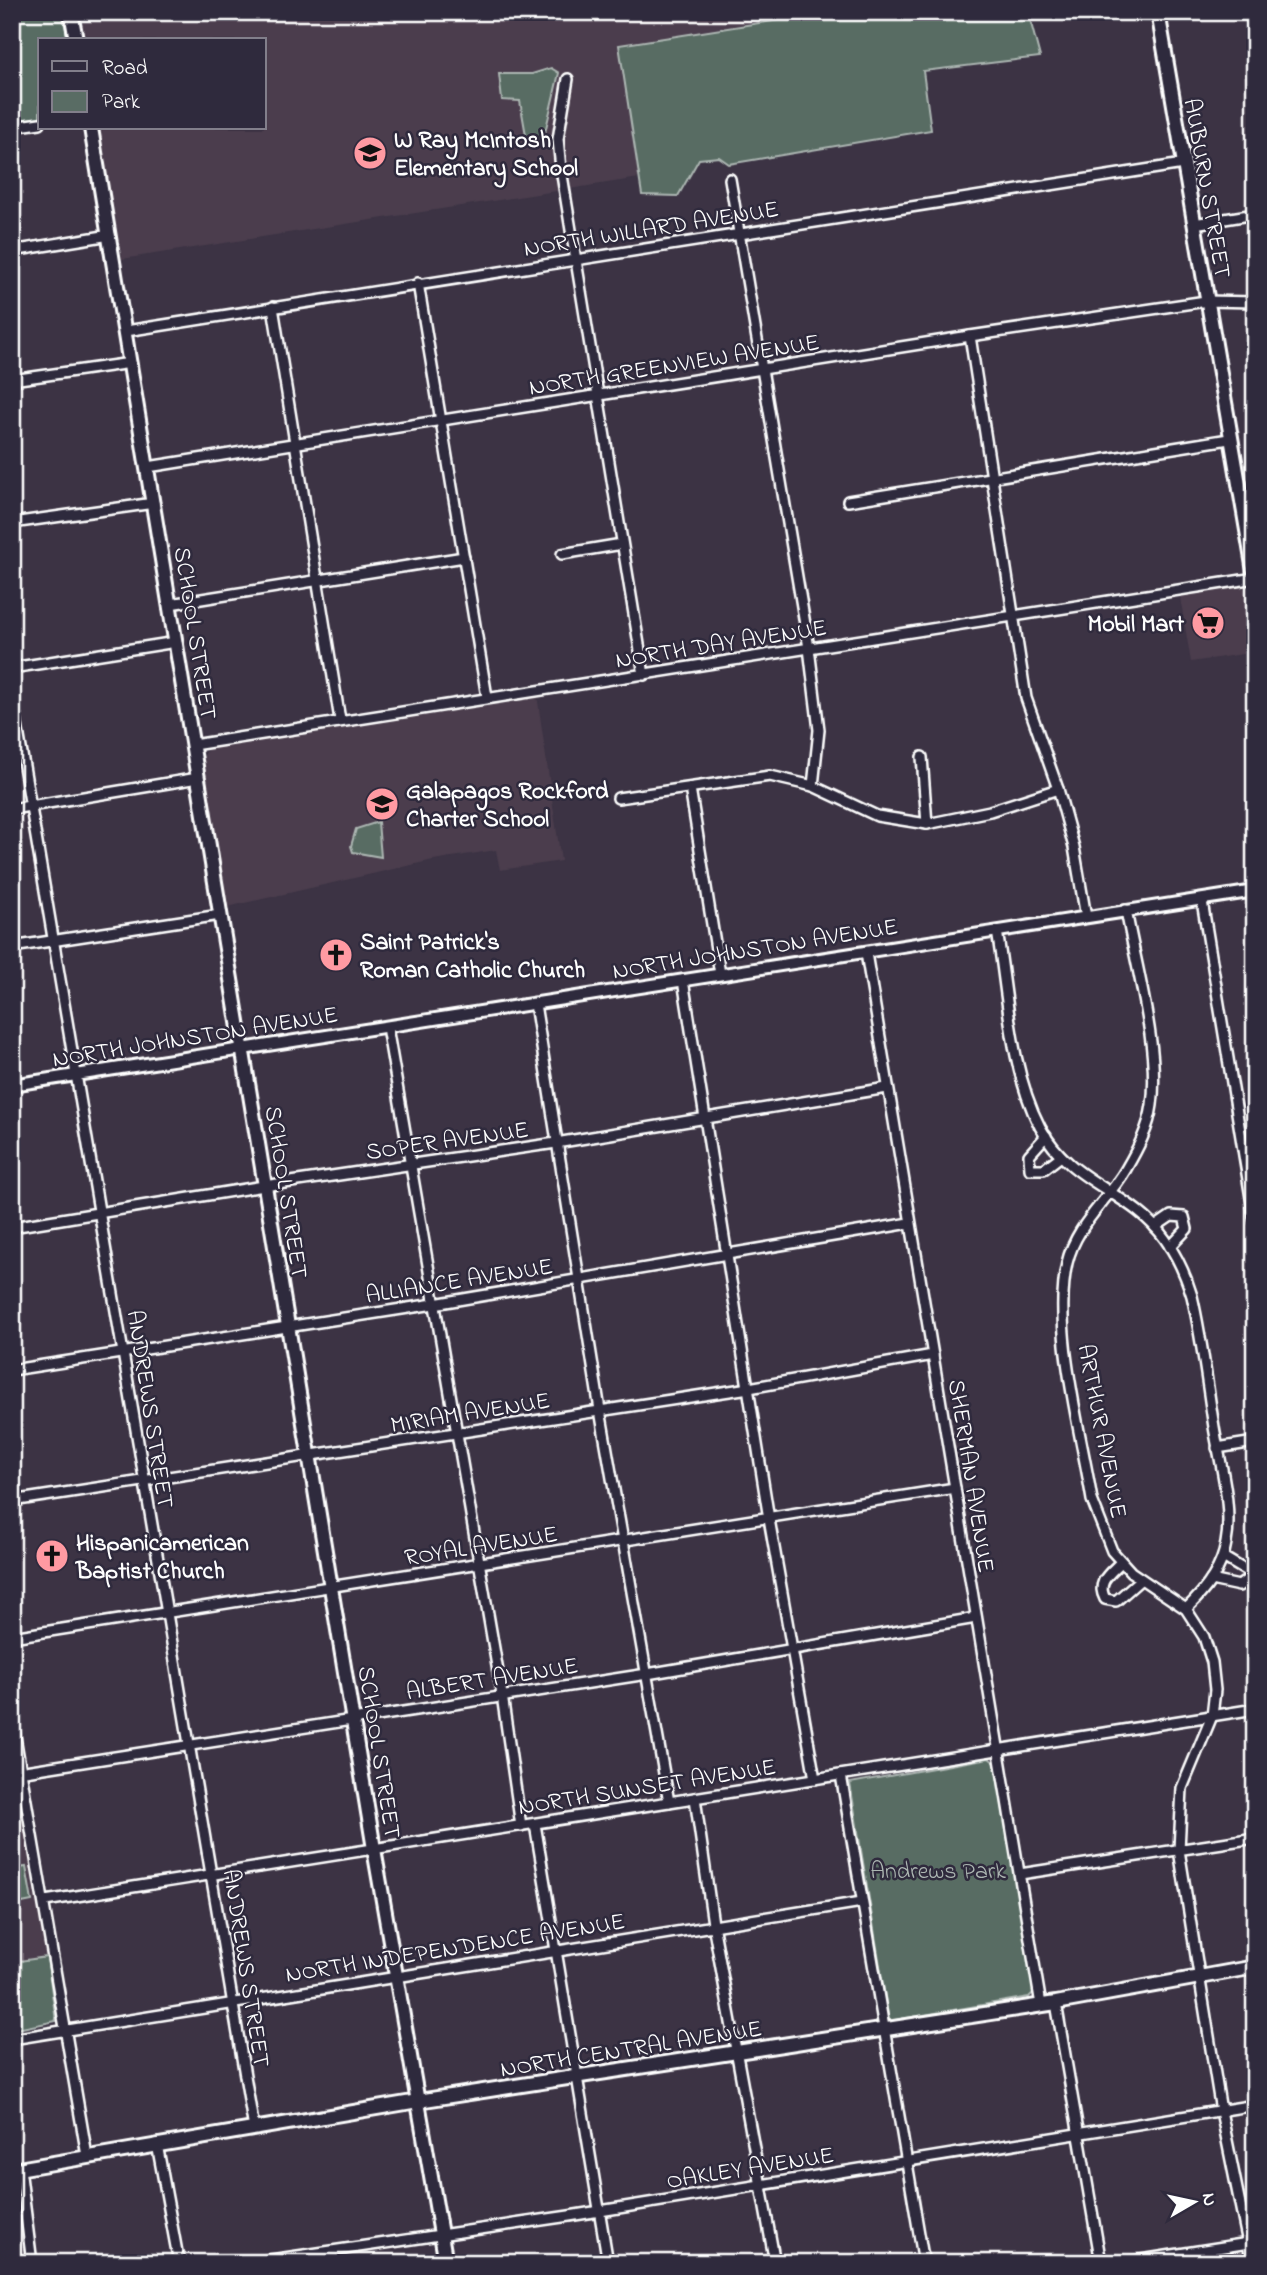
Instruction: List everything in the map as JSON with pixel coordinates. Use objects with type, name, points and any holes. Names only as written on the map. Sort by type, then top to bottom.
[{"type":"main road","points":[[71,12],[76,38]]},
{"type":"main road","name":"AUBURN STREET","points":[[1158,12],[1229,439],[1255,577]]},
{"type":"main road","name":"SCHOOL STREET","points":[[91,130],[374,1849],[446,2263]]},
{"type":"main road","name":"NORTH CENTRAL AVENUE","points":[[16,2169],[418,2101],[1056,2003],[1255,1967]]},
{"type":"street","points":[[568,79],[558,139],[574,260],[645,675]]},
{"type":"street","points":[[12,127],[38,123]]},
{"type":"street","name":"NORTH WILLARD AVENUE","points":[[126,331],[1183,164]]},
{"type":"street","points":[[730,180],[808,648],[819,730],[813,786]]},
{"type":"street","points":[[1194,224],[1255,214]]},
{"type":"street","points":[[12,251],[110,235]]},
{"type":"street","points":[[418,283],[487,697]]},
{"type":"street","name":"NORTH GREENVIEW AVENUE","points":[[148,467],[970,336],[1206,301],[1255,302]]},
{"type":"street","points":[[273,307],[340,720]]},
{"type":"street","points":[[970,336],[1026,698],[1058,789],[1074,847],[1086,917]]},
{"type":"street","points":[[12,380],[131,363]]},
{"type":"street","points":[[848,501],[991,475],[1229,439]]},
{"type":"street","points":[[12,523],[154,503]]},
{"type":"street","points":[[562,554],[622,544]]},
{"type":"street","points":[[170,604],[464,556]]},
{"type":"street","name":"NORTH DAY AVENUE","points":[[193,745],[1255,577]]},
{"type":"street","points":[[12,668],[176,642]]},
{"type":"street","name":"ANDREWS STREET","points":[[12,695],[254,2129]]},
{"type":"street","points":[[922,757],[927,824]]},
{"type":"street","points":[[618,798],[770,776],[813,786],[877,816],[927,824],[990,811],[1058,789]]},
{"type":"street","points":[[12,809],[198,778]]},
{"type":"street","points":[[690,788],[720,974]]},
{"type":"street","name":"NORTH JOHNSTON AVENUE","points":[[12,1085],[1255,891]]},
{"type":"street","points":[[1202,901],[1255,1222]]},
{"type":"street","name":"ARTHUR AVENUE","points":[[1126,910],[1151,1049],[1154,1092],[1150,1116],[1141,1141],[1110,1193],[1077,1235],[1068,1261],[1061,1303],[1095,1513],[1112,1551],[1121,1562],[1186,1609],[1204,1637],[1212,1662],[1215,1690],[1212,1716],[1182,1788],[1180,1850],[1221,2111],[1252,2243],[1252,2263]]},
{"type":"street","points":[[12,947],[220,915]]},
{"type":"street","points":[[997,931],[1022,1082],[1046,1136],[1078,1173],[1155,1227],[1170,1247],[1192,1296],[1227,1523],[1223,1557],[1211,1580],[1186,1609]]},
{"type":"street","name":"SHERMAN AVENUE","points":[[866,953],[1041,2005]]},
{"type":"street","points":[[683,980],[769,1519],[815,1779]]},
{"type":"street","points":[[535,1004],[600,1410],[668,1802]]},
{"type":"street","points":[[387,1027],[502,1695],[521,1826]]},
{"type":"street","name":"SOPER AVENUE","points":[[12,1227],[99,1211],[412,1166],[887,1088]]},
{"type":"street","points":[[1046,1136],[1029,1155],[1030,1169],[1044,1169],[1061,1156]]},
{"type":"street","points":[[1155,1227],[1171,1216],[1184,1217],[1187,1229],[1170,1247]]},
{"type":"street","name":"ALLIANCE AVENUE","points":[[12,1370],[579,1281],[910,1223]]},
{"type":"street","name":"MIRIAM AVENUE","points":[[12,1501],[749,1388],[933,1355]]},
{"type":"street","points":[[1217,1448],[1255,1442]]},
{"type":"street","name":"ROYAL AVENUE","points":[[12,1637],[955,1488]]},
{"type":"street","points":[[1211,1580],[1239,1586],[1248,1579],[1248,1572],[1242,1566],[1223,1557]]},
{"type":"street","points":[[1121,1562],[1102,1581],[1101,1591],[1105,1599],[1116,1601],[1141,1579]]},
{"type":"street","name":"ALBERT AVENUE","points":[[17,1772],[647,1674],[976,1618]]},
{"type":"street","name":"NORTH SUNSET AVENUE","points":[[45,1901],[1255,1709]]},
{"type":"street","points":[[12,1719],[17,1772],[45,1901],[64,2032],[87,2157]]},
{"type":"street","points":[[841,1775],[924,2263]]},
{"type":"street","points":[[695,1798],[713,1924],[775,2263]]},
{"type":"street","points":[[535,1824],[608,2263]]},
{"type":"street","points":[[1020,1874],[1255,1838]]},
{"type":"street","name":"NORTH INDEPENDENCE AVENUE","points":[[12,2039],[233,2001],[862,1902]]},
{"type":"street","points":[[1056,2003],[1101,2263]]},
{"type":"street","name":"OAKLEY AVENUE","points":[[250,2263],[598,2211],[1255,2105]]},
{"type":"street","points":[[157,2144],[179,2263]]},
{"type":"street","points":[[16,2169],[32,2263]]},
{"type":"street","points":[[1122,2263],[1252,2243]]},
{"type":"shaded area","name":"W Ray McIntosh Elementary School","points":[[81,12],[830,12],[619,45],[639,178],[122,259],[99,130],[266,130],[266,38],[85,38]]},
{"type":"shaded area","points":[[1241,586],[1245,589],[1255,652],[1191,662],[1180,596]]},
{"type":"shaded area","name":"Galapagos Rockford Charter School","points":[[537,695],[561,861],[500,870],[496,850],[433,860],[227,907],[203,758],[208,748]]},
{"type":"shaded area","points":[[12,1776],[18,1781],[47,1957],[12,1962]]},
{"type":"green space","points":[[62,12],[68,38],[38,38],[38,117],[12,121],[12,13]]},
{"type":"green space","points":[[830,12],[1028,12],[1040,57],[923,71],[931,130],[729,164],[719,157],[699,159],[678,196],[642,195],[619,45]]},
{"type":"green space","points":[[551,68],[559,73],[543,141],[527,141],[520,101],[502,100],[499,74],[532,74]]},
{"type":"green space","points":[[378,822],[381,857],[353,852],[351,846],[356,829]]},
{"type":"green space","name":"Andrews Park","points":[[989,1758],[995,1763],[1034,1992],[1029,1997],[889,2021],[850,1783]]},
{"type":"green space","points":[[26,1867],[32,1901],[12,1905],[12,1869]]},
{"type":"green space","points":[[47,1957],[56,2021],[12,2030],[12,1962]]},
{"type":"place","name":"W Ray McIntosh Elementary School","points":[[370,153]]},
{"type":"place","name":"Mobil Mart","points":[[1208,623]]},
{"type":"place","name":"Galapagos Rockford Charter School","points":[[382,804]]},
{"type":"place","name":"Saint Patrick's Roman Catholic Church","points":[[336,955]]},
{"type":"place","name":"Hispanicamerican Baptist Church","points":[[52,1556]]}]
